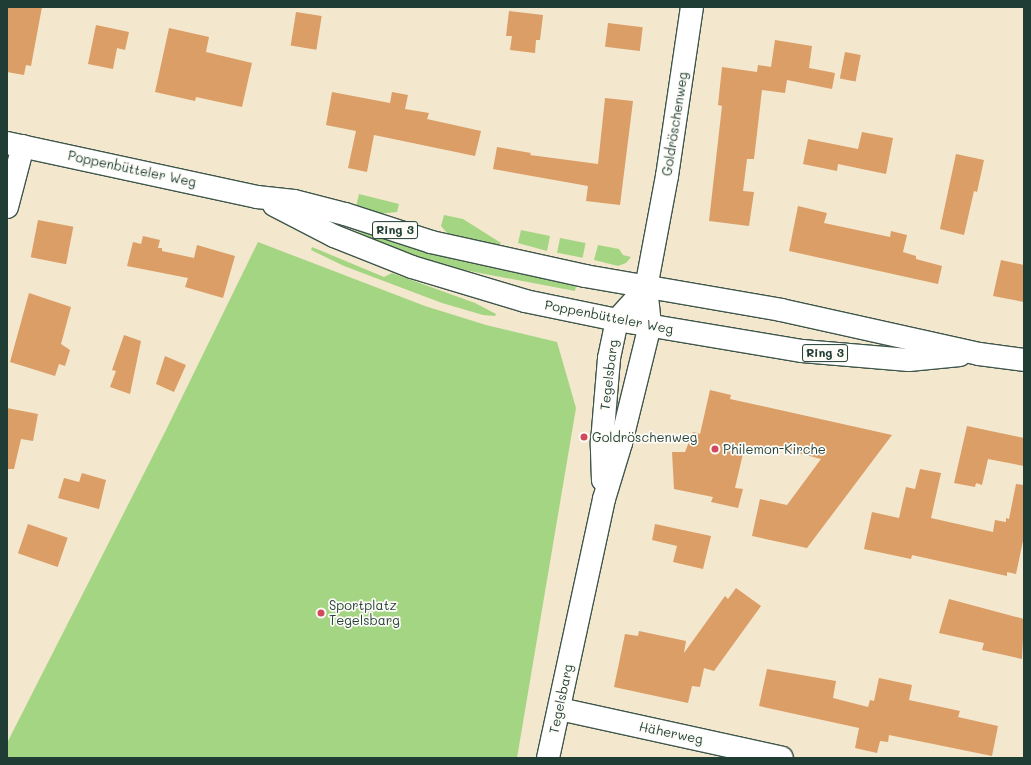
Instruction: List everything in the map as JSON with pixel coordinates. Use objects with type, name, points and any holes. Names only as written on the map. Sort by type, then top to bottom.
[{"type":"main road","name":"Goldröschenweg","points":[[646,288],[671,154],[692,7]]},
{"type":"main road","name":"Poppenbütteler Weg","points":[[15,145],[257,197],[294,201],[345,214],[431,242],[646,288],[856,324],[979,354],[1024,360]]},
{"type":"main road","points":[[7,207],[15,145]]},
{"type":"main road","name":"Poppenbütteler Weg","points":[[257,197],[334,236],[412,267],[525,300],[617,320],[802,351],[909,360],[979,354]]},
{"type":"main road","points":[[617,320],[646,288]]},
{"type":"main road","name":"Tegelsbarg","points":[[548,758],[560,709],[604,499],[621,443],[650,325],[646,288]]},
{"type":"main road","name":"Tegelsbarg","points":[[604,499],[602,442],[609,358],[617,320]]},
{"type":"main road","name":"Häherweg","points":[[560,709],[740,753],[782,758]]},
{"type":"green space","points":[[359,194],[399,204],[397,212],[377,214],[356,207]]},
{"type":"green space","points":[[444,215],[463,219],[501,243],[499,245],[448,234],[441,226]]},
{"type":"green space","points":[[344,225],[465,262],[576,286],[575,291],[443,266],[377,241]]},
{"type":"green space","points":[[521,230],[550,236],[547,251],[518,243]]},
{"type":"green space","points":[[560,238],[586,243],[583,258],[557,253]]},
{"type":"green space","name":"Sportplatz Tegelsbarg","points":[[258,242],[425,306],[486,325],[557,342],[576,408],[517,758],[7,758],[7,743],[165,432]]},
{"type":"green space","points":[[598,245],[619,249],[623,255],[631,257],[626,263],[618,266],[594,260]]},
{"type":"green space","points":[[312,247],[384,277],[392,273],[475,303],[496,314],[495,316],[483,315],[442,303],[344,266],[311,250]]},
{"type":"building","points":[[7,7],[42,7],[31,66],[26,65],[24,75],[7,72]]},
{"type":"building","points":[[509,11],[543,15],[540,40],[536,40],[535,53],[510,50],[512,36],[506,36]]},
{"type":"building","points":[[296,12],[322,16],[316,50],[291,46]]},
{"type":"building","points":[[608,23],[643,27],[640,51],[605,47]]},
{"type":"building","points":[[96,25],[129,32],[125,50],[117,48],[113,69],[88,64]]},
{"type":"building","points":[[169,28],[209,37],[206,52],[252,63],[242,107],[196,97],[195,101],[155,92]]},
{"type":"building","points":[[775,40],[812,46],[809,68],[835,73],[832,89],[787,80],[785,93],[762,90],[754,159],[747,159],[743,191],[754,192],[749,226],[709,221],[722,106],[718,105],[722,67],[757,72],[758,65],[771,67]]},
{"type":"building","points":[[845,52],[861,55],[856,82],[840,79]]},
{"type":"building","points":[[332,92],[390,103],[392,92],[408,95],[405,109],[429,113],[427,119],[481,131],[475,156],[374,135],[367,172],[348,168],[356,131],[326,125]]},
{"type":"building","points":[[605,98],[633,101],[620,205],[586,201],[588,186],[493,169],[497,147],[531,153],[530,155],[598,164]]},
{"type":"building","points":[[862,132],[893,138],[886,174],[838,164],[837,171],[803,164],[808,139],[858,149]]},
{"type":"building","points":[[956,154],[984,160],[977,192],[974,191],[964,235],[940,229]]},
{"type":"building","points":[[798,206],[827,213],[824,223],[890,237],[891,231],[907,235],[903,252],[916,256],[916,259],[942,266],[938,284],[789,251]]},
{"type":"building","points":[[38,220],[73,227],[66,264],[31,257]]},
{"type":"building","points":[[143,236],[160,240],[158,248],[162,248],[162,251],[194,258],[197,245],[235,256],[223,298],[185,287],[188,278],[127,266],[133,242],[141,244]]},
{"type":"building","points":[[1001,260],[1024,265],[1024,302],[993,296]]},
{"type":"building","points":[[29,293],[71,307],[61,344],[70,350],[65,366],[59,364],[55,376],[10,362]]},
{"type":"building","points":[[124,335],[141,341],[130,394],[110,387],[116,371],[112,370]]},
{"type":"building","points":[[165,356],[186,365],[174,392],[156,384]]},
{"type":"building","points":[[710,390],[731,395],[730,399],[892,435],[807,548],[752,536],[760,499],[787,505],[821,459],[780,448],[779,453],[745,445],[735,488],[743,489],[738,508],[711,502],[713,497],[674,489],[672,452],[685,452],[693,432],[700,434]]},
{"type":"building","points":[[7,408],[38,414],[33,441],[21,439],[14,469],[7,469]]},
{"type":"building","points":[[967,426],[1024,438],[1024,466],[988,459],[982,485],[976,483],[975,487],[954,483]]},
{"type":"building","points":[[920,469],[941,473],[931,518],[993,532],[995,520],[1006,522],[1006,518],[1009,519],[1016,484],[1024,485],[1024,536],[1016,574],[1007,572],[1007,576],[912,555],[911,559],[864,549],[872,512],[899,518],[906,487],[915,489]]},
{"type":"building","points":[[82,473],[106,480],[99,509],[58,498],[64,478],[79,482]]},
{"type":"building","points":[[28,524],[68,538],[58,567],[18,553]]},
{"type":"building","points":[[655,524],[711,536],[703,569],[673,562],[677,546],[652,540]]},
{"type":"building","points":[[736,588],[761,606],[714,671],[704,668],[700,687],[692,686],[688,703],[614,687],[625,634],[638,636],[639,631],[686,641],[684,653],[725,596],[728,599]]},
{"type":"building","points":[[949,599],[1024,619],[1022,659],[982,650],[984,643],[939,633]]},
{"type":"building","points":[[767,669],[836,681],[833,698],[868,707],[870,700],[874,701],[879,678],[912,685],[909,700],[960,711],[958,717],[998,726],[992,756],[889,735],[888,742],[880,741],[877,753],[855,748],[859,728],[759,706]]},
{"type":"place","name":"Goldröschenweg","points":[[584,437]]},
{"type":"place","name":"Philemon-Kirche","points":[[715,449]]},
{"type":"place","name":"Sportplatz Tegelsbarg","points":[[321,613]]}]
